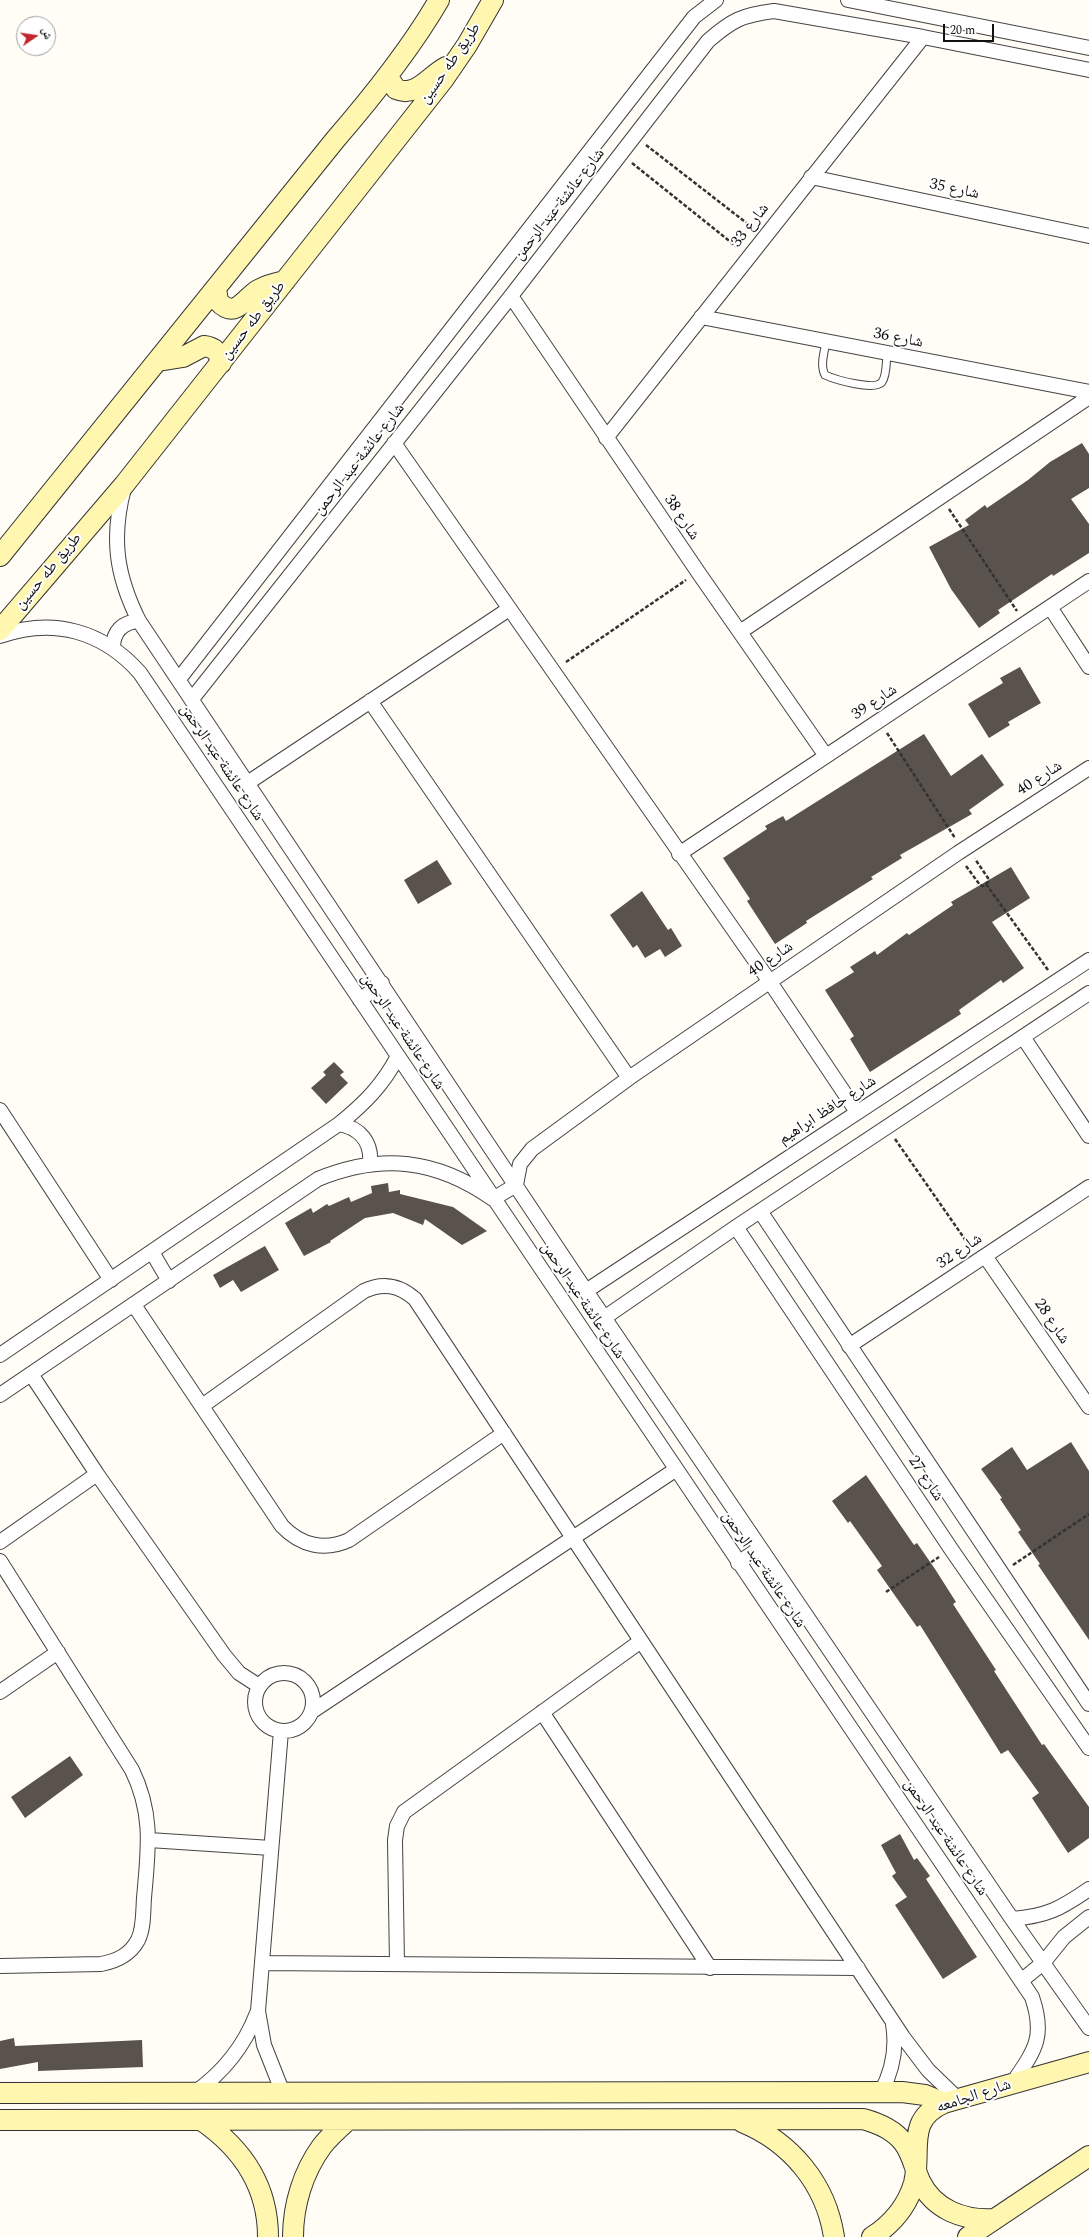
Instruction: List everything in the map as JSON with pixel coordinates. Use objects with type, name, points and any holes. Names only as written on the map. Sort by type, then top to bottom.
[{"type":"street","points":[[0,556],[388,76],[439,0]]},
{"type":"street","name":"طريق طه حسين","points":[[0,630],[124,485],[221,363],[455,62],[493,0]]},
{"type":"street","name":"شارع عائشة عبد الرحمن","points":[[179,679],[694,17],[716,0]]},
{"type":"street","points":[[848,0],[1089,48]]},
{"type":"street","name":"شارع عائشة عبد الرحمن","points":[[192,699],[511,296],[708,42],[726,24],[749,14],[774,12],[923,37],[1089,70]]},
{"type":"street","name":"شارع 33","points":[[606,438],[923,37]]},
{"type":"street","points":[[388,76],[396,89],[409,92],[415,91],[430,77],[455,62]]},
{"type":"street","name":"شارع 35","points":[[811,177],[1089,236]]},
{"type":"street","points":[[216,289],[216,295],[222,305],[233,309],[239,307],[252,294],[266,286],[285,281]]},
{"type":"street","name":"شارع 38","points":[[511,296],[606,438],[826,756]]},
{"type":"street","name":"شارع 36","points":[[701,317],[1089,392]]},
{"type":"street","points":[[158,361],[183,357],[204,346],[214,349],[220,357],[221,363]]},
{"type":"street","points":[[740,632],[1089,397]]},
{"type":"street","points":[[394,443],[552,672],[770,982],[857,1112]]},
{"type":"street","name":"شارع عائشة عبد الرحمن","points":[[124,485],[116,524],[117,555],[121,578],[129,600],[139,620],[249,782],[604,1318],[1012,1919],[1089,2028]]},
{"type":"street","name":"شارع 39","points":[[679,854],[1089,581]]},
{"type":"street","points":[[1050,607],[1089,667]]},
{"type":"street","points":[[249,782],[509,609]]},
{"type":"street","points":[[113,648],[115,636],[122,626],[139,620]]},
{"type":"street","name":"شارع عائشة عبد الرحمن","points":[[0,636],[33,628],[54,628],[75,631],[95,638],[113,648],[127,658],[140,673],[675,1470],[1032,1997],[1038,2016],[1039,2036],[1032,2054],[1012,2084]]},
{"type":"street","points":[[370,701],[629,1078]]},
{"type":"street","name":"شارع 40","points":[[516,1185],[520,1164],[532,1148],[629,1078],[962,850],[1089,768]]},
{"type":"street","name":"شارع حافظ ابراهيم","points":[[586,1291],[1089,960]]},
{"type":"street","points":[[360,1000],[382,983]]},
{"type":"street","points":[[604,1318],[736,1227],[1089,992]]},
{"type":"street","points":[[1023,1037],[1089,1136]]},
{"type":"street","points":[[0,1355],[339,1124],[369,1098],[390,1071],[398,1056]]},
{"type":"street","points":[[0,1110],[112,1280]]},
{"type":"street","points":[[339,1124],[354,1129],[366,1140],[371,1156],[370,1164]]},
{"type":"street","points":[[0,1395],[318,1179],[352,1167],[370,1164],[407,1164],[442,1171],[460,1178],[493,1199],[516,1185]]},
{"type":"street","name":"شارع 32","points":[[849,1346],[1089,1187]]},
{"type":"street","name":"شارع 27","points":[[760,1211],[1000,1573],[1089,1704]]},
{"type":"street","name":"شارع 27","points":[[736,1227],[951,1549],[1089,1748]]},
{"type":"street","points":[[152,1252],[169,1281]]},
{"type":"street","name":"شارع 28","points":[[982,1258],[1089,1407]]},
{"type":"street","points":[[202,1406],[364,1291],[379,1286],[387,1286],[402,1289],[415,1299],[892,2019],[951,2101]]},
{"type":"street","points":[[134,1305],[282,1526],[296,1538],[322,1546],[341,1544],[349,1540],[504,1433]]},
{"type":"street","points":[[31,1374],[97,1474],[227,1660],[239,1673],[259,1686]]},
{"type":"street","points":[[311,1712],[675,1470]]},
{"type":"street","points":[[0,1542],[97,1474]]},
{"type":"street","points":[[738,1563],[760,1548]]},
{"type":"street","points":[[0,1561],[132,1770],[145,1804],[149,1840],[141,1932],[128,1953],[116,1960],[101,1964],[0,1966]]},
{"type":"street","points":[[397,1964],[395,1840],[399,1820],[411,1806],[641,1641]]},
{"type":"street","points":[[0,1692],[58,1652]]},
{"type":"street","points":[[278,1672],[291,1673],[302,1678],[310,1688],[313,1700],[311,1712],[304,1723],[294,1730],[281,1731],[270,1728],[260,1720],[255,1709],[254,1698],[259,1686],[267,1677],[278,1672]]},
{"type":"street","points":[[542,1712],[710,1968]]},
{"type":"street","points":[[194,2093],[213,2079],[234,2058],[252,2028],[258,2011],[281,1731]]},
{"type":"street","points":[[149,1840],[271,1848]]},
{"type":"street","points":[[1012,1919],[1032,1918],[1049,1913],[1089,1889]]},
{"type":"street","points":[[1021,1981],[1043,1963],[1064,1937],[1089,1917]]},
{"type":"street","points":[[262,1963],[710,1968],[858,1968]]},
{"type":"street","points":[[258,2011],[264,2045],[283,2093]]},
{"type":"street","points":[[881,2092],[889,2075],[894,2057],[895,2044],[892,2019]]},
{"type":"street","name":"شارع الجامعه","points":[[872,2237],[886,2227],[903,2207],[914,2184],[917,2136],[920,2126],[930,2111],[951,2101],[1089,2062]]},
{"type":"street","points":[[735,2092],[736,2120]]},
{"type":"street","points":[[0,2093],[881,2092],[913,2093],[951,2101]]},
{"type":"street","points":[[408,2093],[408,2120]]},
{"type":"street","points":[[0,2120],[863,2120],[884,2126],[902,2141],[908,2150],[916,2171],[927,2192],[944,2208],[968,2218],[995,2219]]},
{"type":"street","points":[[201,2120],[220,2132],[236,2148],[249,2166],[258,2185],[265,2206],[268,2237]]},
{"type":"street","points":[[293,2237],[298,2195],[310,2167],[322,2146],[348,2120]]},
{"type":"street","points":[[736,2120],[751,2126],[780,2143],[803,2166],[822,2195],[828,2210],[834,2237]]},
{"type":"street","points":[[968,2237],[1089,2156]]},
{"type":"lane","points":[[826,342],[822,371],[825,376],[872,386],[882,383],[887,354]]},
{"type":"path","points":[[635,136],[764,237]]},
{"type":"path","points":[[621,154],[749,256]]},
{"type":"path","points":[[941,497],[1025,623]]},
{"type":"path","points":[[552,672],[698,572]]},
{"type":"path","points":[[879,721],[962,850],[980,885],[982,886],[986,884]]},
{"type":"path","points":[[962,850],[988,878],[986,884]]},
{"type":"path","points":[[986,884],[1056,982]]},
{"type":"path","points":[[887,1127],[982,1258]]},
{"type":"path","points":[[1000,1573],[1089,1514]]},
{"type":"path","points":[[886,1592],[951,1549]]},
{"type":"building","points":[[1082,443],[1089,454],[1089,488],[1071,499],[1089,524],[1089,553],[1053,576],[1052,574],[998,610],[1000,613],[979,628],[951,589],[929,547],[969,525],[965,520],[985,505],[987,508],[1028,480],[1050,462]]},
{"type":"building","points":[[1020,667],[1041,703],[1008,722],[1010,725],[989,738],[968,704],[1003,683],[1000,678]]},
{"type":"building","points":[[924,734],[951,776],[982,754],[1004,785],[969,810],[972,814],[900,855],[902,858],[871,877],[873,879],[806,921],[807,923],[775,944],[747,901],[750,899],[723,858],[767,829],[765,826],[783,816],[786,821]]},
{"type":"building","points":[[437,860],[452,884],[418,904],[404,880]]},
{"type":"building","points":[[1011,867],[1030,898],[992,922],[1024,968],[1003,983],[1001,980],[959,1010],[961,1014],[870,1072],[850,1039],[854,1036],[825,990],[854,972],[850,967],[875,951],[877,955],[907,933],[909,935],[953,905],[951,902]]},
{"type":"building","points":[[642,891],[668,930],[671,928],[682,946],[665,957],[660,949],[645,958],[637,945],[633,948],[610,915]]},
{"type":"building","points":[[334,1062],[344,1072],[340,1075],[348,1083],[326,1104],[311,1088],[326,1075],[323,1072]]},
{"type":"building","points":[[388,1183],[389,1192],[400,1190],[400,1194],[453,1207],[487,1231],[462,1245],[425,1219],[423,1225],[393,1213],[365,1218],[330,1241],[331,1242],[304,1256],[285,1223],[311,1208],[313,1213],[327,1204],[329,1206],[349,1197],[351,1202],[372,1193],[371,1186]]},
{"type":"building","points":[[265,1246],[279,1270],[241,1292],[233,1280],[220,1288],[213,1275]]},
{"type":"building","points":[[1071,1442],[1089,1471],[1089,1640],[1038,1565],[1040,1564],[1018,1532],[1021,1530],[1000,1499],[1002,1498],[981,1469],[1012,1447],[1027,1470]]},
{"type":"building","points":[[866,1475],[914,1545],[917,1543],[935,1569],[956,1602],[953,1604],[996,1670],[994,1671],[1042,1745],[1044,1744],[1089,1807],[1089,1838],[1068,1853],[1032,1798],[1039,1793],[1008,1750],[1001,1754],[920,1625],[917,1627],[877,1570],[882,1566],[850,1521],[848,1523],[832,1501]]},
{"type":"building","points":[[70,1756],[83,1775],[25,1818],[11,1797]]},
{"type":"building","points":[[900,1834],[914,1860],[917,1858],[930,1876],[926,1879],[977,1957],[943,1979],[895,1905],[907,1897],[892,1876],[896,1873],[881,1845]]},
{"type":"building","points":[[14,2038],[15,2046],[142,2040],[143,2067],[38,2071],[38,2062],[0,2069],[0,2041]]}]
